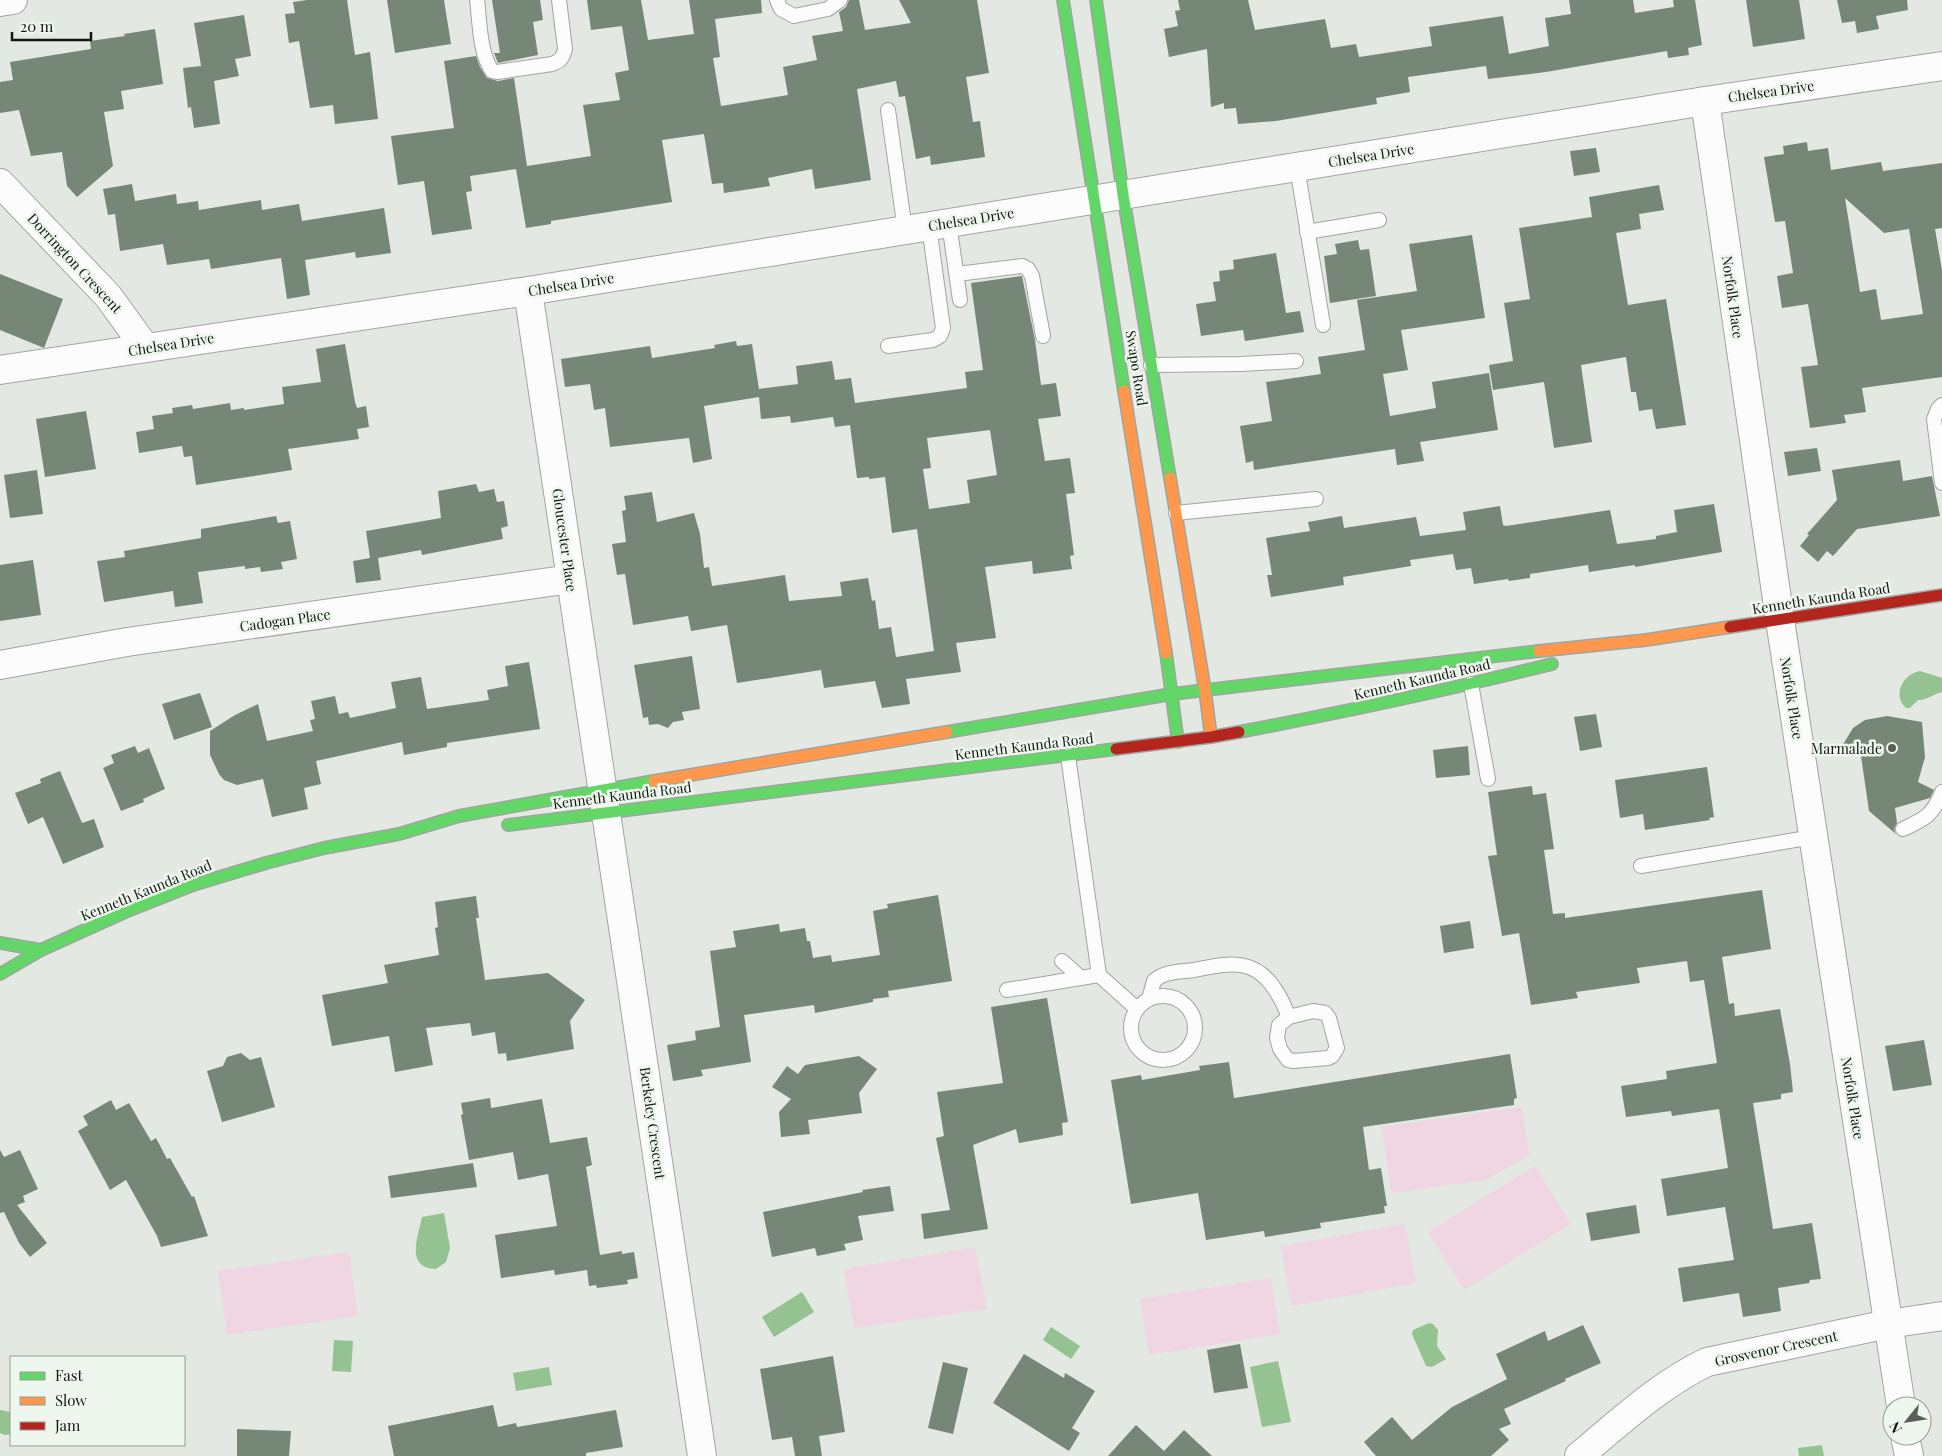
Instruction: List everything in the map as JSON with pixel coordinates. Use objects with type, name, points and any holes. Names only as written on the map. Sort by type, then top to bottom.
[{"type":"main road","name":"Swapo Road","points":[[1063,0],[1096,200],[1178,742]]},
{"type":"main road","name":"Swapo Road","points":[[1096,0],[1123,195],[1205,690],[1211,737]]},
{"type":"main road","name":"Kenneth Kaunda Road","points":[[499,826],[605,801],[1172,694],[1460,659],[1646,640],[1942,595]]},
{"type":"main road","name":"Kenneth Kaunda Road","points":[[0,974],[41,950],[193,884],[324,848],[399,834],[459,816],[1068,756],[1178,742],[1348,711],[1471,684],[1646,640]]},
{"type":"main road","name":"Kenneth Kaunda Road","points":[[399,834],[446,832]]},
{"type":"main road","points":[[0,943],[41,950]]},
{"type":"street","points":[[0,2],[13,0]]},
{"type":"street","name":"Chelsea Drive","points":[[0,370],[528,291],[1705,101],[1942,66]]},
{"type":"street","name":"Norfolk Place","points":[[1705,101],[1780,620],[1899,1396]]},
{"type":"street","name":"Dorrington Crescent","points":[[0,183],[108,296],[145,347]]},
{"type":"street","name":"Gloucester Place","points":[[528,291],[605,801]]},
{"type":"street","name":"Cadogan Place","points":[[0,665],[126,642],[571,580]]},
{"type":"street","name":"Berkeley Crescent","points":[[605,801],[702,1456]]},
{"type":"street","name":"Grosvenor Crescent","points":[[1579,1456],[1665,1386],[1684,1373],[1707,1362],[1888,1324],[1942,1316]]},
{"type":"lane","points":[[477,0],[484,50],[492,71],[497,72],[552,64],[564,56],[565,49],[559,0]]},
{"type":"lane","points":[[776,0],[781,9],[794,16],[828,8],[840,0]]},
{"type":"lane","points":[[888,110],[928,226],[943,328],[940,336],[933,340],[888,346]]},
{"type":"lane","points":[[1297,167],[1323,325]]},
{"type":"lane","points":[[1307,232],[1379,220]]},
{"type":"lane","points":[[928,226],[957,274],[960,300]]},
{"type":"lane","points":[[957,274],[1022,266],[1028,269],[1032,276],[1042,336]]},
{"type":"lane","points":[[1151,365],[1296,361]]},
{"type":"lane","points":[[1942,405],[1934,419],[1942,484]]},
{"type":"lane","points":[[1176,513],[1316,498]]},
{"type":"lane","points":[[1471,684],[1488,778]]},
{"type":"lane","points":[[1068,756],[1099,975],[1137,1009]]},
{"type":"lane","points":[[1903,829],[1923,820],[1931,814],[1942,792]]},
{"type":"lane","points":[[1641,866],[1813,836]]},
{"type":"lane","points":[[1062,961],[1081,978]]},
{"type":"lane","points":[[1149,999],[1154,981],[1164,975],[1211,967],[1245,966],[1254,969],[1272,985],[1283,1001],[1289,1017]]},
{"type":"lane","points":[[1006,990],[1099,975]]},
{"type":"lane","points":[[1164,996],[1179,1000],[1190,1011],[1195,1025],[1193,1041],[1183,1053],[1169,1060],[1154,1059],[1140,1052],[1132,1038],[1131,1023],[1137,1009],[1149,999],[1164,996]]},
{"type":"lane","points":[[1313,1011],[1325,1013],[1329,1018],[1334,1035],[1337,1048],[1335,1053],[1328,1058],[1288,1060],[1280,1049],[1277,1029],[1289,1017],[1313,1011]]},
{"type":"shaded area","points":[[1920,671],[1942,678],[1942,692],[1918,700],[1910,708],[1906,708],[1900,697],[1901,686],[1909,676]]},
{"type":"shaded area","points":[[1522,1107],[1529,1155],[1486,1180],[1391,1193],[1382,1127]]},
{"type":"shaded area","points":[[1535,1166],[1571,1224],[1464,1290],[1428,1232]]},
{"type":"shaded area","points":[[444,1213],[450,1248],[446,1262],[436,1269],[426,1267],[420,1263],[416,1250],[422,1217]]},
{"type":"shaded area","points":[[1405,1224],[1416,1283],[1291,1306],[1281,1246]]},
{"type":"shaded area","points":[[975,1247],[987,1309],[854,1328],[844,1269]]},
{"type":"shaded area","points":[[349,1252],[358,1316],[227,1335],[218,1271]]},
{"type":"shaded area","points":[[1271,1278],[1280,1334],[1149,1355],[1140,1299]]},
{"type":"shaded area","points":[[802,1292],[814,1312],[774,1337],[762,1317]]},
{"type":"shaded area","points":[[1429,1323],[1433,1324],[1438,1330],[1437,1346],[1446,1359],[1432,1367],[1426,1366],[1412,1334],[1413,1330]]},
{"type":"shaded area","points":[[1051,1327],[1080,1346],[1071,1359],[1043,1340]]},
{"type":"shaded area","points":[[334,1340],[353,1341],[351,1372],[332,1371]]},
{"type":"shaded area","points":[[1278,1361],[1291,1422],[1262,1427],[1250,1367]]},
{"type":"shaded area","points":[[549,1367],[552,1385],[516,1391],[513,1373]]},
{"type":"shaded area","points":[[0,1410],[10,1412],[10,1434],[0,1433]]},
{"type":"shaded area","points":[[1822,1445],[1824,1456],[1799,1456],[1798,1448]]},
{"type":"building","points":[[347,0],[355,55],[370,52],[378,119],[335,124],[333,105],[310,108],[299,41],[289,43],[285,14],[295,13],[293,2]]},
{"type":"building","points":[[387,0],[444,0],[451,44],[395,53]]},
{"type":"building","points":[[492,0],[540,0],[543,20],[533,22],[538,55],[498,63],[494,53],[500,53]]},
{"type":"building","points":[[587,0],[641,0],[648,40],[694,34],[689,0],[761,0],[762,13],[715,19],[720,57],[713,58],[721,106],[788,95],[783,67],[817,60],[812,36],[843,31],[839,12],[846,7],[849,0],[859,0],[865,30],[911,23],[899,0],[977,0],[989,73],[966,77],[973,122],[980,121],[985,157],[931,165],[930,156],[916,159],[905,96],[899,97],[896,81],[857,89],[871,180],[815,189],[812,169],[768,178],[770,186],[724,193],[723,183],[712,184],[704,134],[662,140],[672,202],[551,221],[551,224],[526,228],[516,169],[470,176],[472,191],[466,192],[472,229],[432,235],[424,181],[398,185],[391,136],[454,128],[444,61],[476,56],[487,78],[498,81],[514,78],[527,166],[591,156],[583,105],[620,100],[615,73],[629,70],[622,26],[591,30]]},
{"type":"building","points":[[1178,0],[1248,0],[1255,30],[1325,19],[1331,48],[1356,44],[1359,57],[1432,46],[1429,27],[1503,16],[1509,54],[1549,46],[1545,18],[1571,14],[1569,0],[1633,0],[1635,13],[1674,7],[1673,0],[1695,0],[1702,45],[1688,48],[1689,55],[1668,58],[1667,51],[1546,72],[1488,79],[1486,66],[1408,77],[1410,92],[1376,98],[1377,104],[1276,121],[1238,124],[1236,108],[1224,109],[1224,103],[1211,107],[1207,49],[1169,57],[1164,29],[1178,26],[1175,11],[1180,10]]},
{"type":"building","points":[[1746,0],[1799,0],[1805,39],[1753,47]]},
{"type":"building","points":[[1837,0],[1907,0],[1908,10],[1876,16],[1879,29],[1857,33],[1855,21],[1842,23]]},
{"type":"building","points":[[244,15],[251,56],[235,59],[239,76],[214,81],[220,124],[194,128],[191,107],[188,108],[183,68],[201,66],[194,23]]},
{"type":"building","points":[[155,29],[163,84],[121,91],[124,109],[104,112],[113,166],[77,197],[67,186],[62,152],[31,156],[19,110],[0,113],[0,82],[13,80],[10,62],[91,49],[90,41]]},
{"type":"building","points":[[1807,142],[1808,151],[1828,148],[1831,170],[1881,162],[1883,171],[1942,163],[1942,228],[1935,229],[1942,270],[1942,377],[1862,388],[1866,412],[1844,415],[1846,423],[1810,428],[1801,367],[1818,365],[1808,304],[1782,308],[1777,276],[1793,273],[1785,221],[1775,222],[1764,157],[1784,154],[1783,146]],"holes":[[[1845,198],[1884,233],[1909,229],[1923,314],[1881,320],[1876,289],[1860,292]]]},
{"type":"building","points":[[1596,148],[1600,172],[1574,176],[1570,151]]},
{"type":"building","points":[[132,184],[135,201],[176,194],[177,204],[198,201],[199,210],[261,200],[262,210],[299,204],[302,221],[384,208],[391,253],[356,258],[355,252],[305,260],[310,295],[287,299],[281,258],[211,269],[209,259],[167,265],[163,244],[120,251],[115,214],[108,215],[103,189]]},
{"type":"building","points":[[1659,185],[1664,210],[1639,214],[1641,229],[1616,233],[1628,305],[1666,299],[1686,425],[1656,429],[1652,409],[1639,411],[1636,392],[1631,392],[1626,357],[1581,365],[1592,442],[1554,448],[1544,382],[1493,390],[1489,365],[1513,361],[1504,303],[1530,299],[1519,228],[1592,217],[1589,197]]},
{"type":"building","points":[[1472,235],[1485,318],[1401,330],[1408,370],[1383,374],[1390,416],[1436,408],[1432,382],[1489,373],[1498,430],[1420,442],[1424,461],[1397,465],[1395,449],[1254,470],[1253,461],[1246,463],[1240,426],[1272,421],[1266,382],[1321,374],[1318,357],[1365,350],[1357,300],[1417,291],[1409,244]]},
{"type":"building","points":[[1358,240],[1360,250],[1369,249],[1376,296],[1330,303],[1324,256],[1337,254],[1335,244]]},
{"type":"building","points":[[1276,253],[1286,313],[1300,311],[1304,332],[1245,341],[1243,330],[1201,336],[1196,304],[1216,301],[1213,282],[1220,281],[1219,271],[1234,269],[1233,260]]},
{"type":"building","points":[[0,274],[63,299],[44,348],[0,330]]},
{"type":"building","points":[[1022,276],[1035,340],[1041,385],[1056,383],[1061,416],[1038,419],[1045,461],[1070,458],[1075,493],[1066,494],[1074,555],[1070,556],[1072,569],[1033,574],[1032,561],[985,567],[996,638],[956,643],[961,672],[906,679],[910,704],[882,708],[875,681],[824,688],[821,670],[737,683],[727,625],[691,631],[688,616],[633,625],[625,574],[617,575],[612,544],[626,542],[622,511],[626,510],[624,496],[652,492],[657,522],[694,513],[700,534],[704,568],[709,567],[712,586],[785,575],[789,601],[842,596],[840,582],[868,578],[872,601],[875,600],[879,629],[891,627],[896,657],[934,651],[917,529],[892,533],[885,477],[857,478],[850,425],[835,427],[833,417],[791,423],[790,416],[761,419],[759,397],[704,406],[712,459],[693,463],[689,438],[610,447],[605,408],[594,410],[590,384],[565,387],[561,359],[650,346],[652,358],[715,348],[714,345],[736,341],[737,346],[752,344],[759,389],[798,384],[796,366],[832,361],[835,380],[851,378],[855,403],[967,388],[965,372],[983,370],[971,283]],"holes":[[[990,430],[997,475],[967,480],[970,503],[929,509],[923,469],[931,468],[927,438]]]},
{"type":"building","points":[[345,344],[357,408],[366,406],[369,427],[357,429],[359,439],[288,449],[292,470],[196,485],[192,456],[184,457],[182,446],[139,453],[136,432],[154,429],[152,416],[173,413],[172,408],[192,405],[193,409],[230,403],[231,410],[244,408],[244,410],[284,404],[282,387],[321,382],[316,349]]},
{"type":"building","points":[[86,411],[96,469],[45,477],[36,419]]},
{"type":"building","points":[[1817,448],[1821,471],[1788,476],[1784,452]]},
{"type":"building","points":[[1900,460],[1903,481],[1932,476],[1940,516],[1857,529],[1833,556],[1827,551],[1818,562],[1800,546],[1809,535],[1807,534],[1837,500],[1832,470]]},
{"type":"building","points":[[37,470],[43,514],[10,518],[4,475]]},
{"type":"building","points":[[476,484],[479,492],[494,489],[497,502],[504,501],[508,526],[501,528],[503,539],[422,555],[421,550],[378,558],[381,580],[356,583],[353,561],[370,558],[366,531],[441,518],[438,491]]},
{"type":"building","points":[[1714,504],[1722,552],[1635,567],[1635,565],[1589,572],[1588,565],[1530,574],[1530,578],[1474,584],[1471,568],[1456,570],[1453,554],[1410,560],[1411,566],[1343,577],[1344,585],[1271,597],[1267,575],[1272,575],[1266,538],[1310,531],[1308,522],[1342,516],[1344,528],[1416,517],[1420,536],[1466,530],[1463,512],[1500,506],[1503,525],[1506,526],[1610,510],[1617,544],[1656,539],[1656,536],[1677,532],[1674,510]]},
{"type":"building","points":[[276,516],[278,523],[290,521],[297,559],[281,562],[283,569],[261,572],[260,567],[245,569],[245,566],[198,572],[203,603],[175,607],[173,591],[104,602],[97,561],[125,557],[124,551],[201,538],[201,529]]},
{"type":"building","points":[[33,560],[41,615],[0,621],[0,565]]},
{"type":"building","points":[[692,656],[700,709],[682,712],[684,720],[673,722],[668,728],[658,724],[649,725],[648,717],[643,718],[634,665]]},
{"type":"building","points":[[529,662],[540,729],[447,743],[447,747],[404,755],[402,742],[316,761],[321,784],[304,788],[308,809],[272,817],[263,779],[237,785],[224,780],[210,755],[210,731],[235,715],[258,704],[267,741],[313,731],[310,720],[315,719],[311,701],[335,696],[339,714],[348,712],[350,718],[396,708],[391,682],[421,677],[427,709],[489,700],[487,690],[508,686],[505,666]]},
{"type":"building","points":[[200,693],[212,727],[174,740],[162,704]]},
{"type":"building","points":[[1596,714],[1602,747],[1580,751],[1574,717]]},
{"type":"building","points":[[1887,716],[1922,722],[1925,757],[1918,782],[1934,790],[1930,798],[1895,808],[1897,823],[1894,829],[1896,834],[1869,811],[1860,749],[1839,751],[1853,728],[1865,720]]},
{"type":"building","points":[[135,746],[138,753],[149,748],[165,789],[143,799],[144,802],[121,811],[103,768],[114,763],[111,755]]},
{"type":"building","points":[[1468,746],[1470,775],[1436,778],[1433,750]]},
{"type":"building","points":[[1707,767],[1714,817],[1709,818],[1710,820],[1645,830],[1643,814],[1620,818],[1615,780]]},
{"type":"building","points":[[60,771],[82,823],[94,819],[104,847],[63,864],[43,817],[28,824],[15,793],[41,783],[40,779]]},
{"type":"building","points":[[1532,786],[1533,795],[1546,793],[1554,849],[1544,850],[1553,914],[1565,913],[1565,918],[1762,890],[1771,949],[1722,957],[1729,1004],[1734,1003],[1735,1016],[1780,1009],[1790,1064],[1793,1092],[1781,1094],[1781,1099],[1753,1103],[1773,1229],[1812,1223],[1821,1279],[1778,1288],[1781,1311],[1743,1317],[1739,1293],[1683,1302],[1678,1268],[1734,1260],[1725,1207],[1667,1216],[1661,1179],[1728,1168],[1719,1109],[1672,1116],[1671,1111],[1626,1117],[1621,1086],[1667,1079],[1666,1071],[1717,1063],[1704,980],[1690,982],[1687,961],[1637,968],[1640,983],[1576,992],[1578,998],[1531,1005],[1519,933],[1502,936],[1488,856],[1497,855],[1488,792]]},
{"type":"building","points":[[938,895],[952,981],[888,991],[889,997],[873,999],[873,1002],[815,1013],[814,1005],[744,1015],[751,1062],[701,1070],[703,1076],[673,1081],[667,1045],[696,1040],[695,1031],[720,1027],[710,951],[736,947],[733,931],[779,924],[780,932],[805,928],[813,958],[831,955],[832,962],[880,955],[873,911],[888,908],[887,904]]},
{"type":"building","points":[[476,896],[479,918],[476,918],[485,980],[548,973],[585,1000],[570,1021],[574,1049],[507,1061],[506,1053],[498,1054],[495,1032],[472,1036],[470,1023],[426,1028],[433,1065],[395,1072],[389,1036],[332,1046],[322,995],[388,983],[384,965],[439,955],[435,928],[438,927],[435,902]]},
{"type":"building","points":[[1470,921],[1474,948],[1444,953],[1440,926]]},
{"type":"building","points":[[1047,998],[1068,1122],[1062,1123],[1063,1135],[1019,1143],[1016,1129],[973,1145],[988,1229],[924,1239],[921,1214],[950,1210],[936,1138],[944,1136],[937,1092],[1003,1083],[991,1007]]},
{"type":"building","points":[[1924,1040],[1932,1085],[1893,1091],[1885,1046]]},
{"type":"building","points":[[241,1053],[250,1060],[261,1057],[275,1107],[222,1122],[207,1071],[223,1066],[227,1057]]},
{"type":"building","points":[[1510,1054],[1517,1098],[1514,1099],[1514,1105],[1363,1127],[1369,1170],[1381,1168],[1387,1206],[1384,1206],[1385,1213],[1320,1223],[1321,1228],[1265,1237],[1264,1231],[1206,1240],[1198,1193],[1131,1204],[1111,1080],[1141,1075],[1142,1080],[1200,1070],[1199,1066],[1229,1062],[1234,1098]]},
{"type":"building","points":[[859,1056],[877,1069],[859,1093],[862,1113],[808,1120],[810,1134],[781,1137],[779,1112],[791,1099],[772,1087],[787,1066],[798,1074],[805,1065]]},
{"type":"building","points":[[490,1098],[491,1108],[542,1099],[550,1143],[587,1137],[592,1165],[586,1167],[600,1255],[622,1251],[622,1254],[634,1252],[638,1278],[627,1280],[628,1284],[597,1288],[596,1285],[589,1286],[587,1270],[555,1275],[554,1270],[501,1278],[495,1235],[557,1226],[548,1174],[518,1180],[513,1152],[469,1160],[461,1115],[463,1114],[461,1103]]},
{"type":"building","points":[[111,1100],[116,1110],[129,1103],[151,1141],[156,1138],[167,1159],[170,1158],[192,1197],[194,1196],[208,1236],[161,1247],[157,1236],[126,1180],[110,1190],[78,1131],[88,1125],[83,1116]]},
{"type":"building","points":[[0,1150],[4,1157],[20,1150],[38,1189],[23,1196],[25,1202],[17,1205],[47,1243],[30,1257],[19,1243],[4,1212],[0,1213]]},
{"type":"building","points":[[473,1163],[477,1187],[391,1198],[388,1176]]},
{"type":"building","points":[[890,1186],[894,1211],[858,1216],[863,1240],[844,1244],[846,1250],[817,1256],[815,1248],[772,1257],[763,1212],[863,1192],[862,1190]]},
{"type":"building","points":[[1636,1205],[1640,1233],[1591,1241],[1586,1213]]},
{"type":"building","points":[[1583,1325],[1601,1363],[1504,1409],[1511,1424],[1499,1429],[1509,1440],[1491,1456],[1376,1456],[1364,1442],[1392,1417],[1412,1440],[1452,1407],[1507,1379],[1496,1354],[1545,1331],[1548,1341]]},
{"type":"building","points":[[1240,1344],[1248,1388],[1214,1393],[1207,1350]]},
{"type":"building","points":[[1024,1354],[1064,1378],[1065,1373],[1095,1391],[1072,1428],[1080,1433],[1069,1451],[993,1403]]},
{"type":"building","points":[[833,1356],[845,1432],[819,1436],[822,1456],[795,1456],[792,1437],[772,1440],[760,1369]]},
{"type":"building","points":[[943,1362],[968,1368],[953,1434],[928,1428]]},
{"type":"building","points":[[493,1405],[498,1427],[516,1423],[517,1427],[616,1410],[623,1447],[586,1453],[586,1456],[394,1456],[388,1426]]},
{"type":"building","points":[[1136,1425],[1164,1451],[1184,1430],[1212,1456],[1108,1456]]},
{"type":"building","points":[[237,1429],[291,1431],[289,1456],[237,1456]]},
{"type":"traffic: fast","points":[[1063,0],[1124,391]]},
{"type":"traffic: fast","points":[[1096,0],[1123,195],[1170,478]]},
{"type":"traffic: fast","points":[[947,732],[1172,694],[1539,651]]},
{"type":"traffic: fast","points":[[1166,653],[1178,742]]},
{"type":"traffic: fast","points":[[1239,732],[1318,717],[1552,664]]},
{"type":"traffic: fast","points":[[508,825],[1116,749]]},
{"type":"traffic: fast","points":[[0,974],[41,950],[125,912],[193,885],[266,863],[324,848],[399,834],[459,816],[654,781]]},
{"type":"traffic: fast","points":[[0,943],[41,950]]},
{"type":"traffic: slow","points":[[1124,391],[1166,653]]},
{"type":"traffic: slow","points":[[1170,478],[1211,737]]},
{"type":"traffic: slow","points":[[1539,651],[1646,640],[1730,627]]},
{"type":"traffic: slow","points":[[654,781],[947,732]]},
{"type":"traffic: jam","points":[[1730,627],[1942,595]]},
{"type":"traffic: jam","points":[[1116,749],[1239,732]]},
{"type":"place","name":"Marmalade","points":[[1892,748]]}]
